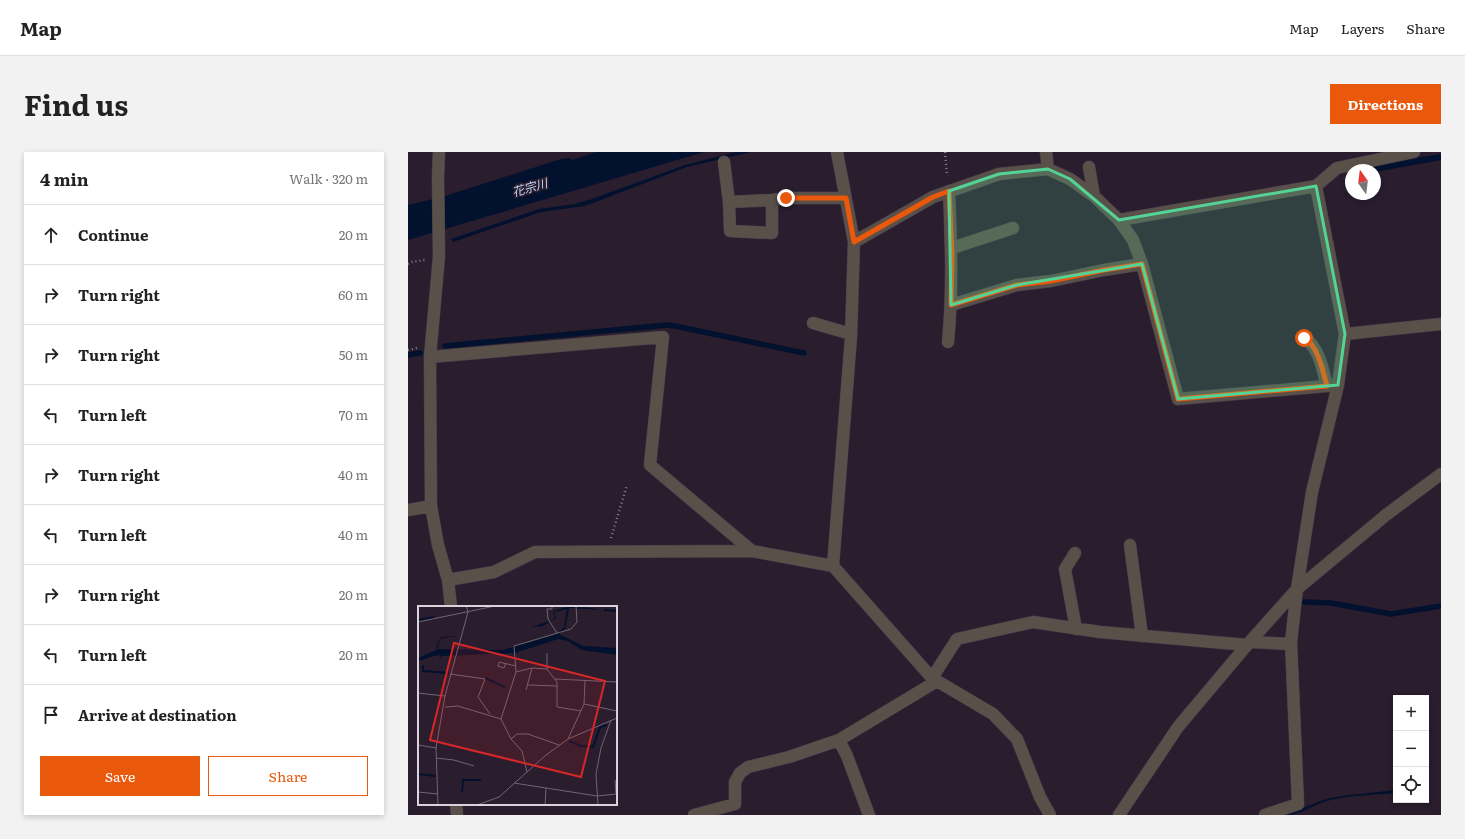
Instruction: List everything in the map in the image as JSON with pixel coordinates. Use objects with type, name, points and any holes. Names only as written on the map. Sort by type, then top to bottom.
[{"type":"street","points":[[438,152],[439,256],[430,357],[431,506],[438,544],[448,580],[451,606]]},
{"type":"street","points":[[833,566],[851,334],[854,242],[837,152]]},
{"type":"street","points":[[1046,152],[1048,169]]},
{"type":"street","points":[[1119,220],[1316,186],[1337,168],[1414,152]]},
{"type":"street","points":[[724,162],[729,202],[730,231],[772,233],[772,200]]},
{"type":"street","points":[[1089,167],[1094,196]]},
{"type":"street","points":[[854,242],[933,197],[999,174],[1048,169],[1070,179],[1094,196],[1119,220],[1133,240],[1142,264],[1178,399],[1332,386]]},
{"type":"street","points":[[1265,815],[1298,804],[1291,644],[1297,589],[1312,492],[1332,386],[1345,334],[1316,186]]},
{"type":"street","points":[[948,342],[951,305],[952,248],[949,191]]},
{"type":"street","points":[[729,202],[786,198],[846,198]]},
{"type":"street","points":[[952,248],[1013,228]]},
{"type":"street","points":[[951,305],[1017,285],[1051,281],[1142,264]]},
{"type":"street","points":[[813,323],[851,334]]},
{"type":"street","points":[[1345,334],[1441,324]]},
{"type":"street","points":[[430,357],[663,337],[650,465],[752,551]]},
{"type":"street","points":[[1304,338],[1309,340],[1318,355],[1332,386]]},
{"type":"street","points":[[1119,815],[1178,727],[1248,643],[1297,589],[1386,515],[1441,474]]},
{"type":"street","points":[[408,510],[431,506]]},
{"type":"street","points":[[1130,545],[1142,636]]},
{"type":"street","points":[[448,580],[494,572],[535,552],[752,551],[833,566],[934,680],[993,714],[1017,739],[1037,791],[1050,815]]},
{"type":"street","points":[[1075,553],[1065,569],[1076,629]]},
{"type":"street","points":[[694,815],[735,804],[735,782],[740,773],[748,767],[789,757],[839,740],[934,680],[957,639],[1034,622],[1076,629],[1142,636],[1248,643],[1291,644]]},
{"type":"street","points":[[839,740],[847,756],[869,815]]},
{"type":"path","points":[[945,152],[949,191]]},
{"type":"path","points":[[607,552],[627,485]]},
{"type":"highlighted area","points":[[1048,169],[1070,179],[1119,220],[1316,186],[1345,334],[1338,385],[1178,399],[1142,264],[1017,285],[951,305],[949,191],[999,174]]},
{"type":"water","name":"花宗川","points":[[597,152],[704,152],[408,240],[408,205],[445,196],[561,159],[570,158],[572,160]]},
{"type":"water","points":[[736,152],[751,152],[687,167],[585,206],[541,212],[453,242],[451,239],[539,209],[575,204],[685,165]]},
{"type":"water","points":[[1441,154],[1441,160],[1381,171],[1381,165]]},
{"type":"water","points":[[1393,790],[1393,793],[1339,798],[1291,815],[1284,815],[1329,798]]},
{"type":"waterway","points":[[445,346],[667,325],[804,353]]},
{"type":"waterway","points":[[408,355],[420,353]]},
{"type":"waterway","points":[[1304,602],[1331,603],[1391,614],[1441,606]]},
{"type":"route","points":[[786,198],[846,198],[854,242],[933,197],[949,191],[952,254],[951,305],[1017,285],[1051,281],[1142,264],[1178,399],[1327,386],[1318,355],[1309,340],[1304,338]]}]
